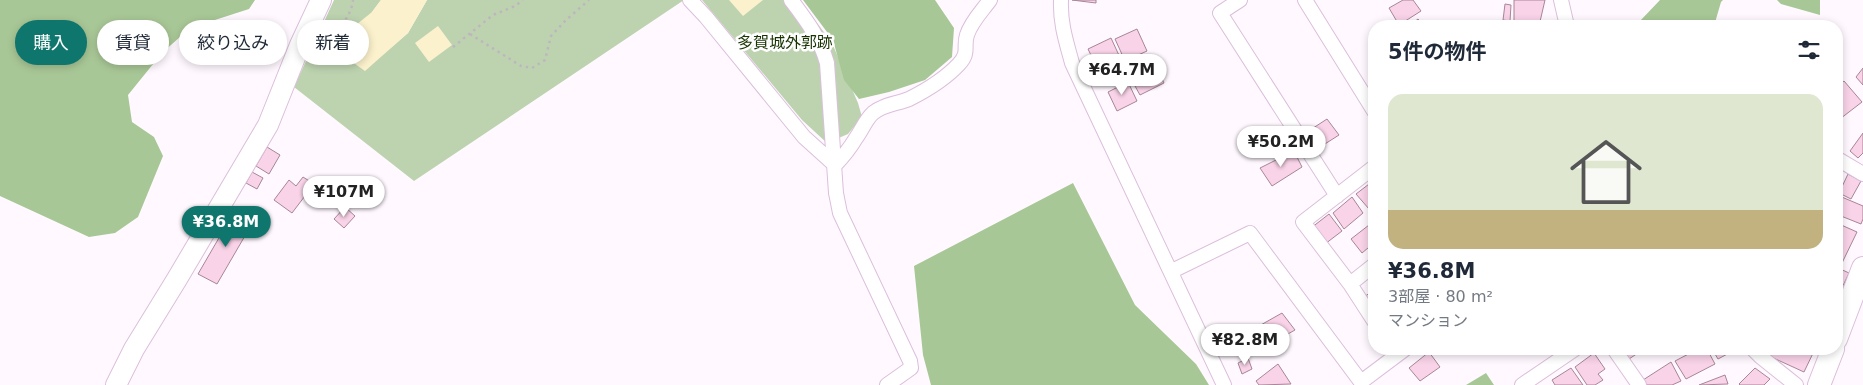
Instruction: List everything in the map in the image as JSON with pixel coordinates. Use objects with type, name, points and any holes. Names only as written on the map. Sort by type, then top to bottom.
[{"type":"main road","points":[[1843,321],[1863,268]]},
{"type":"main road","points":[[1819,385],[1831,355]]},
{"type":"street","points":[[116,385],[134,349],[268,125],[300,44],[320,0]]},
{"type":"street","points":[[690,0],[804,137],[835,165]]},
{"type":"street","points":[[791,0],[812,28],[822,46],[827,63],[836,193],[840,213],[910,362],[911,368],[887,385]]},
{"type":"street","points":[[835,165],[845,156],[874,112],[887,104],[907,100],[936,83],[960,63],[966,54],[966,37],[970,28],[990,0]]},
{"type":"street","points":[[1061,0],[1062,32],[1072,63],[1224,385]]},
{"type":"street","points":[[1240,0],[1220,13],[1337,196]]},
{"type":"street","points":[[1306,0],[1368,101]]},
{"type":"street","points":[[1561,0],[1566,20]]},
{"type":"street","points":[[1843,162],[1863,174]]},
{"type":"street","points":[[1368,172],[1304,222],[1368,312]]},
{"type":"street","points":[[1172,272],[1250,233],[1362,382],[1393,355]]},
{"type":"street","points":[[1350,284],[1368,270]]},
{"type":"street","points":[[1522,385],[1566,355]]},
{"type":"street","points":[[1618,355],[1639,385]]},
{"type":"street","points":[[1759,355],[1796,385]]},
{"type":"path","points":[[346,20],[352,10],[353,0]]},
{"type":"path","points":[[453,47],[493,15],[510,9],[523,0]]},
{"type":"path","points":[[470,34],[521,66],[532,68],[545,60],[551,36],[589,0]]},
{"type":"green space","points":[[0,0],[255,0],[249,9],[215,20],[179,20],[179,38],[169,47],[169,20],[97,20],[97,65],[152,65],[128,95],[132,122],[154,137],[163,156],[138,217],[115,233],[89,237],[0,196]]},
{"type":"green space","points":[[334,0],[381,0],[372,12],[387,51],[408,33],[427,0],[684,0],[414,181],[294,87],[304,65],[369,65],[369,20],[325,20]]},
{"type":"green space","name":"多賀城外郭跡","points":[[702,0],[800,0],[832,43],[858,103],[862,117],[848,134],[827,143],[802,120]]},
{"type":"green space","points":[[803,0],[935,0],[954,28],[952,57],[925,80],[889,92],[859,99],[844,80],[833,40]]},
{"type":"green space","points":[[1660,0],[1723,0],[1716,20],[1641,20]]},
{"type":"green space","points":[[1777,0],[1820,0],[1820,15],[1781,4]]},
{"type":"green space","points":[[1073,183],[1135,305],[1196,364],[1209,385],[931,385],[923,355],[914,266]]},
{"type":"green space","points":[[1486,373],[1494,385],[1466,385]]},
{"type":"sand","points":[[381,0],[427,0],[408,33],[365,71],[357,65],[369,65],[369,20],[362,20],[372,12]]},
{"type":"sand","points":[[729,0],[763,0],[743,16]]},
{"type":"sand","points":[[438,26],[452,45],[429,62],[415,43]]},
{"type":"building","points":[[1072,0],[1096,0],[1096,3]]},
{"type":"building","points":[[1403,0],[1413,0],[1421,11],[1407,20],[1396,20],[1389,8]]},
{"type":"building","points":[[1514,0],[1545,0],[1540,20],[1514,20]]},
{"type":"building","points":[[1505,4],[1511,5],[1510,20],[1503,20]]},
{"type":"building","points":[[1137,29],[1147,51],[1125,61],[1115,39]]},
{"type":"building","points":[[1111,38],[1123,64],[1100,74],[1088,49]]},
{"type":"building","points":[[1155,65],[1164,83],[1140,95],[1130,77]]},
{"type":"building","points":[[1863,68],[1863,85],[1856,77]]},
{"type":"building","points":[[1128,82],[1137,101],[1117,111],[1108,92]]},
{"type":"building","points":[[1843,82],[1862,102],[1843,117]]},
{"type":"building","points":[[1327,119],[1339,135],[1317,149],[1307,132]]},
{"type":"building","points":[[1863,133],[1863,153],[1858,158],[1850,151]]},
{"type":"building","points":[[267,147],[280,155],[269,174],[256,166]]},
{"type":"building","points":[[1294,151],[1302,167],[1272,186],[1260,168]]},
{"type":"building","points":[[252,172],[263,178],[257,189],[246,183]]},
{"type":"building","points":[[1848,174],[1861,181],[1851,199],[1843,195],[1843,185]]},
{"type":"building","points":[[303,177],[314,184],[292,213],[274,200],[289,180],[296,186]]},
{"type":"building","points":[[1368,185],[1368,208],[1356,194]]},
{"type":"building","points":[[1352,197],[1363,213],[1344,229],[1333,213]]},
{"type":"building","points":[[1843,198],[1863,206],[1861,224],[1843,217]]},
{"type":"building","points":[[345,207],[355,216],[344,228],[334,219]]},
{"type":"building","points":[[234,212],[253,222],[217,284],[198,274]]},
{"type":"building","points":[[1329,214],[1342,231],[1325,244],[1311,228]]},
{"type":"building","points":[[1368,226],[1368,248],[1362,253],[1351,239]]},
{"type":"building","points":[[1843,226],[1857,232],[1843,261]]},
{"type":"building","points":[[1843,270],[1849,273],[1843,286]]},
{"type":"building","points":[[1282,313],[1295,330],[1270,344],[1259,326]]},
{"type":"building","points":[[1254,330],[1265,345],[1244,357],[1235,343]]},
{"type":"building","points":[[1425,355],[1431,355],[1440,367],[1420,381],[1409,368]]},
{"type":"building","points":[[1591,355],[1595,355],[1605,369],[1598,374],[1603,380],[1595,385],[1587,385],[1575,367]]},
{"type":"building","points":[[1622,355],[1635,355],[1626,361]]},
{"type":"building","points":[[1686,355],[1710,355],[1715,364],[1686,379],[1675,361]]},
{"type":"building","points":[[1716,355],[1726,355],[1718,359]]},
{"type":"building","points":[[1769,355],[1812,355],[1804,372]]},
{"type":"building","points":[[1248,358],[1252,369],[1242,374],[1238,363]]},
{"type":"building","points":[[1671,362],[1681,381],[1672,385],[1646,385],[1643,380]]},
{"type":"building","points":[[1278,364],[1291,384],[1259,385],[1256,381]]},
{"type":"building","points":[[1571,368],[1583,385],[1555,385],[1552,380]]},
{"type":"building","points":[[1755,368],[1770,379],[1764,385],[1740,385],[1739,384]]},
{"type":"building","points":[[1725,375],[1728,384],[1699,385]]}]
